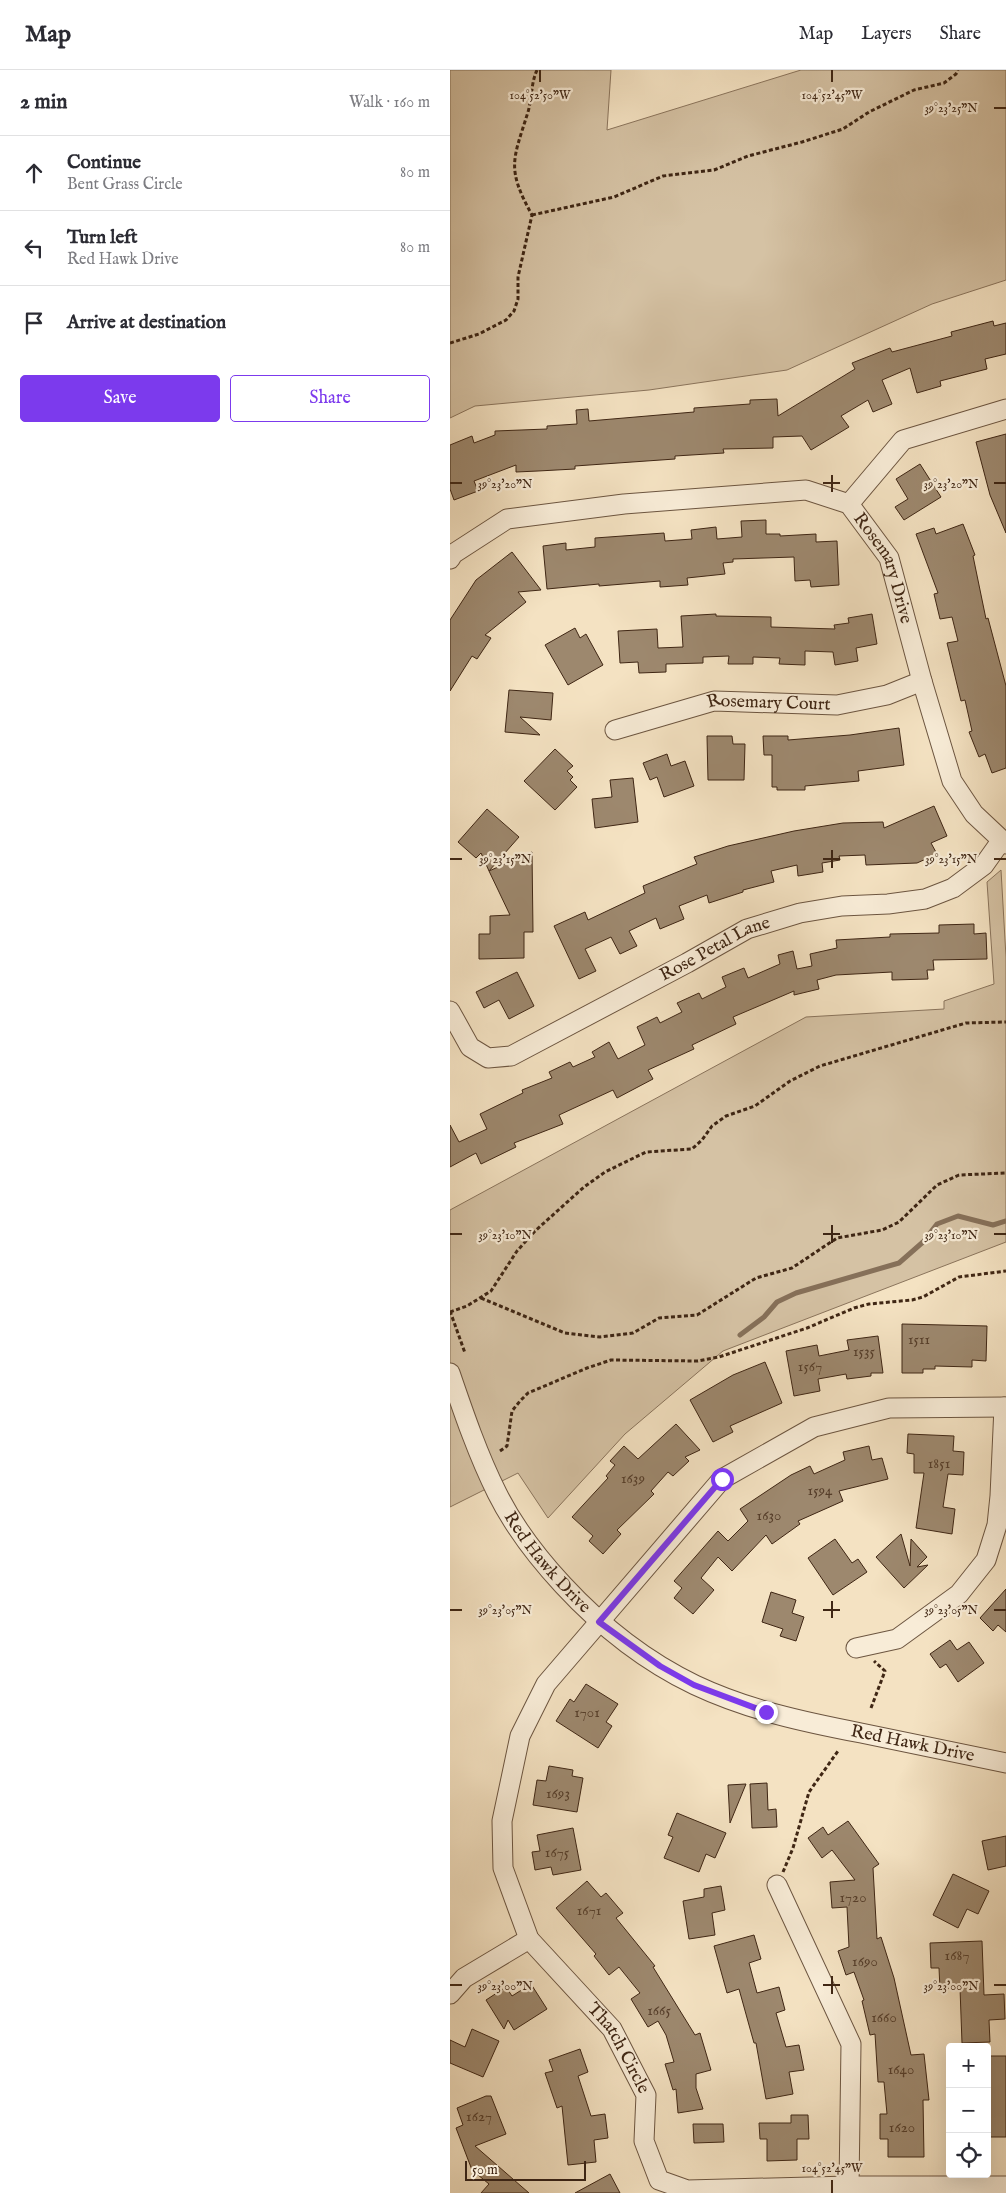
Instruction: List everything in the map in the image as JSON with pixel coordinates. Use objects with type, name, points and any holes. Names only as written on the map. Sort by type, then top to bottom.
[{"type":"street","points":[[849,504],[903,440],[1006,409]]},
{"type":"street","name":"Rosemary Drive","points":[[450,559],[453,554],[507,519],[624,504],[806,490],[849,504],[889,558],[922,681],[952,781],[974,814],[1003,842]]},
{"type":"street","name":"Rosemary Court","points":[[615,730],[714,702],[837,705],[887,695],[922,681]]},
{"type":"street","name":"Rose Petal Lane","points":[[450,1011],[470,1047],[488,1058],[511,1056],[687,963],[747,929],[800,913],[842,906],[888,904],[925,899],[953,888],[984,865],[1003,842]]},
{"type":"street","name":"Red Hawk Drive","points":[[450,1373],[486,1469],[497,1494],[519,1531],[553,1574],[599,1622],[669,1671],[694,1685],[756,1709],[803,1721],[1006,1762]]},
{"type":"street","points":[[856,1648],[897,1639],[959,1594],[986,1560],[997,1525],[1005,1407]]},
{"type":"street","name":"Thatch Circle","points":[[1005,1407],[889,1408],[814,1427],[722,1479],[546,1684],[520,1736],[502,1821],[503,1868],[529,1939],[612,2029],[646,2095],[644,2142],[659,2180],[687,2190],[849,2186],[1006,2186]]},
{"type":"street","points":[[777,1885],[850,2044],[849,2186]]},
{"type":"street","points":[[450,1994],[464,1978],[529,1939]]},
{"type":"path","points":[[450,343],[479,334],[506,320],[514,311],[518,299],[520,270],[532,215],[520,194],[514,163],[516,147],[529,110],[537,70]]},
{"type":"path","points":[[532,215],[614,197],[662,176],[714,170],[748,156],[843,129],[869,112],[914,90],[944,83],[956,74],[958,70]]},
{"type":"path","points":[[465,1353],[450,1311],[467,1306],[491,1291],[517,1251],[535,1231],[584,1187],[605,1172],[646,1152],[692,1149],[702,1140],[712,1126],[726,1116],[755,1106],[790,1081],[820,1066],[966,1023],[1006,1022]]},
{"type":"path","points":[[481,1298],[565,1334],[600,1337],[633,1334],[659,1318],[697,1315],[756,1278],[792,1268],[837,1238],[882,1230],[899,1222],[936,1185],[959,1175],[1006,1173]]},
{"type":"path","points":[[500,1451],[507,1446],[512,1411],[520,1400],[528,1393],[587,1368],[611,1360],[698,1361],[719,1357],[807,1328],[854,1308],[869,1304],[912,1300],[923,1297],[959,1277],[1006,1271]]},
{"type":"path","points":[[856,1648],[885,1671],[871,1708]]},
{"type":"path","points":[[777,1885],[793,1848],[809,1792],[838,1751]]},
{"type":"shaded area","points":[[450,70],[611,70],[607,130],[801,70],[1006,70],[1006,280],[932,304],[787,370],[649,390],[475,406],[450,418]]},
{"type":"shaded area","points":[[1001,870],[1006,957],[1006,1242],[723,1351],[625,1434],[548,1518],[518,1473],[450,1507],[450,1210],[806,1017],[944,1009],[944,1001],[994,984],[987,882]]},
{"type":"building","points":[[993,321],[994,326],[1006,323],[1006,354],[985,359],[987,369],[940,381],[941,386],[917,393],[910,368],[882,380],[892,404],[873,412],[868,400],[841,416],[849,427],[811,450],[802,436],[773,437],[773,448],[723,449],[724,453],[675,456],[675,459],[575,466],[575,469],[516,472],[516,465],[474,481],[478,491],[454,500],[450,489],[450,445],[472,436],[474,443],[495,435],[495,431],[547,429],[547,426],[577,424],[576,410],[588,409],[589,421],[694,412],[694,408],[750,404],[750,400],[777,399],[778,416],[855,369],[852,363],[890,348],[892,352],[952,336],[951,332]]},
{"type":"building","points":[[1006,434],[1006,533],[990,495],[976,442]]},
{"type":"building","points":[[920,464],[941,497],[904,520],[895,507],[908,499],[896,479]]},
{"type":"building","points":[[766,520],[766,534],[780,534],[780,536],[816,534],[816,542],[837,541],[839,585],[811,587],[810,580],[795,581],[794,557],[733,559],[733,562],[723,563],[725,574],[687,578],[688,585],[660,587],[660,581],[547,589],[543,546],[566,543],[566,550],[595,547],[595,538],[664,533],[665,541],[692,539],[691,530],[716,527],[717,539],[742,537],[741,521]]},
{"type":"building","points":[[963,524],[975,555],[973,556],[986,619],[988,618],[1006,686],[1006,768],[992,773],[985,754],[979,757],[969,732],[972,731],[965,700],[961,701],[947,643],[958,641],[952,617],[940,619],[934,594],[938,593],[916,534],[934,528],[936,534]]},
{"type":"building","points":[[512,552],[541,590],[518,592],[526,602],[485,635],[491,638],[477,659],[472,656],[450,691],[450,620],[476,580]]},
{"type":"building","points":[[716,614],[716,616],[771,617],[771,627],[835,629],[834,625],[849,623],[848,618],[872,614],[877,644],[856,648],[858,661],[835,665],[833,652],[805,651],[805,665],[779,664],[780,658],[753,657],[753,664],[728,664],[729,656],[703,657],[703,663],[666,664],[666,672],[639,673],[638,662],[620,663],[618,631],[657,629],[658,648],[683,647],[681,616]]},
{"type":"building","points":[[575,628],[580,638],[586,634],[603,665],[568,685],[545,645]]},
{"type":"building","points":[[509,690],[553,693],[551,720],[520,717],[540,735],[505,732]]},
{"type":"building","points":[[899,728],[904,765],[858,771],[859,781],[805,786],[805,790],[777,790],[777,787],[772,787],[772,755],[764,755],[763,736],[788,736],[788,740],[850,735]]},
{"type":"building","points":[[707,736],[732,736],[733,744],[745,744],[744,780],[708,780]]},
{"type":"building","points":[[555,749],[573,766],[567,771],[573,777],[570,780],[577,787],[555,810],[524,781]]},
{"type":"building","points":[[667,754],[671,766],[685,761],[694,786],[664,797],[657,777],[650,780],[643,763]]},
{"type":"building","points":[[633,778],[638,822],[595,828],[592,799],[612,797],[610,780]]},
{"type":"building","points":[[934,806],[947,836],[931,843],[937,854],[917,863],[866,865],[865,855],[839,856],[840,860],[822,863],[823,872],[798,876],[797,865],[771,871],[774,882],[743,890],[743,892],[709,903],[707,895],[679,906],[684,919],[660,929],[656,918],[629,931],[637,946],[620,954],[611,937],[585,949],[596,971],[579,979],[554,926],[585,912],[588,920],[645,893],[643,886],[697,864],[694,857],[728,846],[794,831],[843,823],[883,822],[884,828]]},
{"type":"building","points":[[487,809],[519,837],[489,871],[481,853],[476,858],[458,842]]},
{"type":"building","points":[[532,852],[533,932],[524,932],[524,958],[479,959],[479,934],[490,934],[490,916],[510,915],[489,871]]},
{"type":"building","points":[[974,924],[974,934],[986,933],[987,959],[933,960],[934,970],[927,970],[928,979],[892,980],[892,972],[836,975],[817,980],[819,989],[794,995],[794,991],[733,1017],[736,1024],[692,1045],[694,1049],[648,1070],[653,1079],[617,1098],[613,1090],[559,1115],[563,1124],[514,1143],[516,1147],[481,1164],[476,1153],[450,1167],[450,1125],[459,1142],[487,1129],[480,1114],[523,1093],[522,1090],[552,1078],[549,1072],[570,1062],[573,1067],[595,1057],[592,1052],[609,1042],[618,1059],[645,1045],[637,1027],[657,1017],[660,1023],[682,1012],[677,1003],[699,993],[702,999],[726,987],[722,977],[744,968],[748,978],[780,964],[778,955],[793,951],[797,969],[812,966],[810,954],[837,948],[836,940],[890,937],[890,934],[939,933],[939,925]]},
{"type":"building","points":[[517,972],[534,1006],[509,1019],[499,1000],[484,1008],[476,992]]},
{"type":"building","points":[[902,1324],[987,1326],[986,1361],[972,1360],[972,1367],[935,1366],[935,1369],[923,1369],[923,1373],[902,1373]]},
{"type":"building","points":[[878,1336],[883,1373],[871,1373],[871,1376],[847,1379],[846,1374],[818,1379],[820,1391],[794,1396],[786,1351],[817,1345],[819,1356],[849,1350],[847,1340]]},
{"type":"building","points":[[765,1362],[782,1403],[730,1426],[733,1432],[713,1442],[690,1400],[733,1375]]},
{"type":"building","points":[[676,1424],[700,1450],[685,1457],[689,1461],[673,1476],[668,1472],[651,1491],[654,1494],[617,1530],[621,1534],[603,1554],[589,1541],[593,1536],[572,1517],[608,1478],[606,1476],[615,1465],[610,1461],[624,1446],[638,1459]]},
{"type":"building","points":[[908,1434],[954,1436],[953,1451],[964,1452],[963,1475],[948,1474],[943,1507],[955,1509],[952,1534],[916,1528],[924,1473],[914,1473],[914,1454],[907,1453]]},
{"type":"building","points":[[869,1446],[872,1460],[882,1458],[888,1479],[839,1491],[843,1501],[798,1521],[800,1524],[772,1544],[766,1535],[732,1571],[718,1557],[701,1578],[714,1590],[693,1614],[674,1598],[682,1588],[674,1581],[718,1531],[728,1541],[748,1521],[740,1509],[791,1475],[810,1466],[814,1474],[845,1460],[843,1452]]},
{"type":"building","points":[[901,1534],[910,1566],[911,1539],[927,1557],[917,1567],[928,1565],[904,1588],[876,1557]]},
{"type":"building","points":[[835,1539],[852,1563],[858,1559],[867,1572],[833,1595],[808,1558]]},
{"type":"building","points":[[1006,1589],[1006,1632],[998,1625],[993,1631],[980,1618]]},
{"type":"building","points":[[771,1592],[796,1600],[792,1613],[804,1617],[796,1641],[780,1636],[783,1629],[762,1622]]},
{"type":"building","points":[[950,1640],[957,1650],[969,1642],[984,1663],[958,1682],[946,1664],[940,1668],[930,1654]]},
{"type":"building","points":[[586,1684],[618,1704],[606,1722],[612,1726],[598,1748],[556,1721],[570,1699],[574,1702]]},
{"type":"building","points":[[549,1766],[573,1770],[572,1776],[583,1778],[577,1812],[533,1805],[537,1780],[546,1781]]},
{"type":"building","points":[[767,1783],[768,1810],[776,1809],[777,1827],[752,1828],[750,1784]]},
{"type":"building","points":[[746,1784],[730,1823],[728,1785]]},
{"type":"building","points":[[677,1813],[726,1833],[715,1858],[706,1854],[699,1872],[664,1858],[673,1837],[668,1835]]},
{"type":"building","points":[[848,1821],[879,1864],[873,1868],[877,1939],[881,1937],[894,1978],[911,2055],[924,2054],[929,2100],[923,2100],[924,2157],[888,2157],[888,2139],[880,2139],[880,2114],[887,2114],[884,2082],[878,2082],[875,2034],[870,2035],[862,2001],[864,2000],[854,1972],[846,1975],[838,1951],[849,1947],[847,1907],[832,1908],[830,1882],[855,1880],[832,1850],[822,1858],[808,1838],[823,1827],[828,1835]]},
{"type":"building","points":[[573,1828],[581,1870],[553,1875],[551,1867],[535,1870],[532,1852],[540,1851],[537,1835]]},
{"type":"building","points":[[1006,1836],[1006,1866],[988,1870],[982,1841]]},
{"type":"building","points":[[953,1874],[989,1891],[978,1914],[967,1909],[958,1928],[933,1915]]},
{"type":"building","points":[[587,1881],[601,1897],[606,1893],[623,1913],[616,1918],[655,1966],[653,1967],[695,2035],[700,2033],[711,2070],[696,2074],[696,2088],[703,2109],[678,2113],[676,2089],[673,2090],[665,2064],[674,2062],[666,2035],[658,2021],[648,2027],[631,1999],[640,1993],[619,1967],[609,1975],[594,1956],[596,1954],[556,1908]]},
{"type":"building","points":[[721,1886],[725,1910],[712,1913],[715,1935],[689,1939],[683,1901],[704,1897],[704,1889]]},
{"type":"building","points":[[754,1935],[761,1959],[749,1963],[757,1993],[779,1987],[785,2010],[776,2013],[786,2047],[799,2045],[804,2070],[789,2072],[793,2094],[766,2099],[756,2043],[754,2043],[739,1989],[727,1993],[714,1946]]},
{"type":"building","points":[[982,1941],[984,1995],[1004,1994],[1005,2019],[989,2020],[990,2042],[962,2043],[960,1988],[940,1989],[939,1968],[931,1968],[930,1943]]},
{"type":"building","points":[[531,1984],[547,2009],[514,2030],[508,2020],[504,2029],[486,2000],[506,1987],[512,1996]]},
{"type":"building","points":[[472,2029],[499,2041],[483,2077],[450,2063],[450,2040],[465,2047]]},
{"type":"building","points":[[580,2049],[588,2072],[578,2076],[591,2116],[605,2114],[608,2138],[594,2140],[596,2162],[568,2165],[562,2106],[557,2108],[545,2073],[553,2071],[549,2060]]},
{"type":"building","points":[[991,2056],[1006,2056],[1006,2137],[991,2137]]},
{"type":"building","points":[[486,2096],[491,2096],[506,2134],[475,2146],[529,2193],[481,2193],[489,2184],[472,2170],[456,2128],[463,2125],[457,2108]]},
{"type":"building","points":[[791,2115],[808,2115],[809,2139],[797,2139],[797,2160],[767,2161],[767,2139],[760,2139],[759,2123],[791,2123]]},
{"type":"building","points":[[693,2124],[723,2124],[724,2142],[694,2143]]},
{"type":"building","points":[[610,2174],[620,2193],[575,2193]]},
{"type":"waterway","points":[[740,1335],[764,1317],[777,1302],[796,1293],[899,1263],[923,1242],[937,1224],[958,1216],[993,1225],[1006,1221]]},
{"type":"route","points":[[722,1479],[599,1622],[660,1666],[694,1685],[766,1712]]}]
